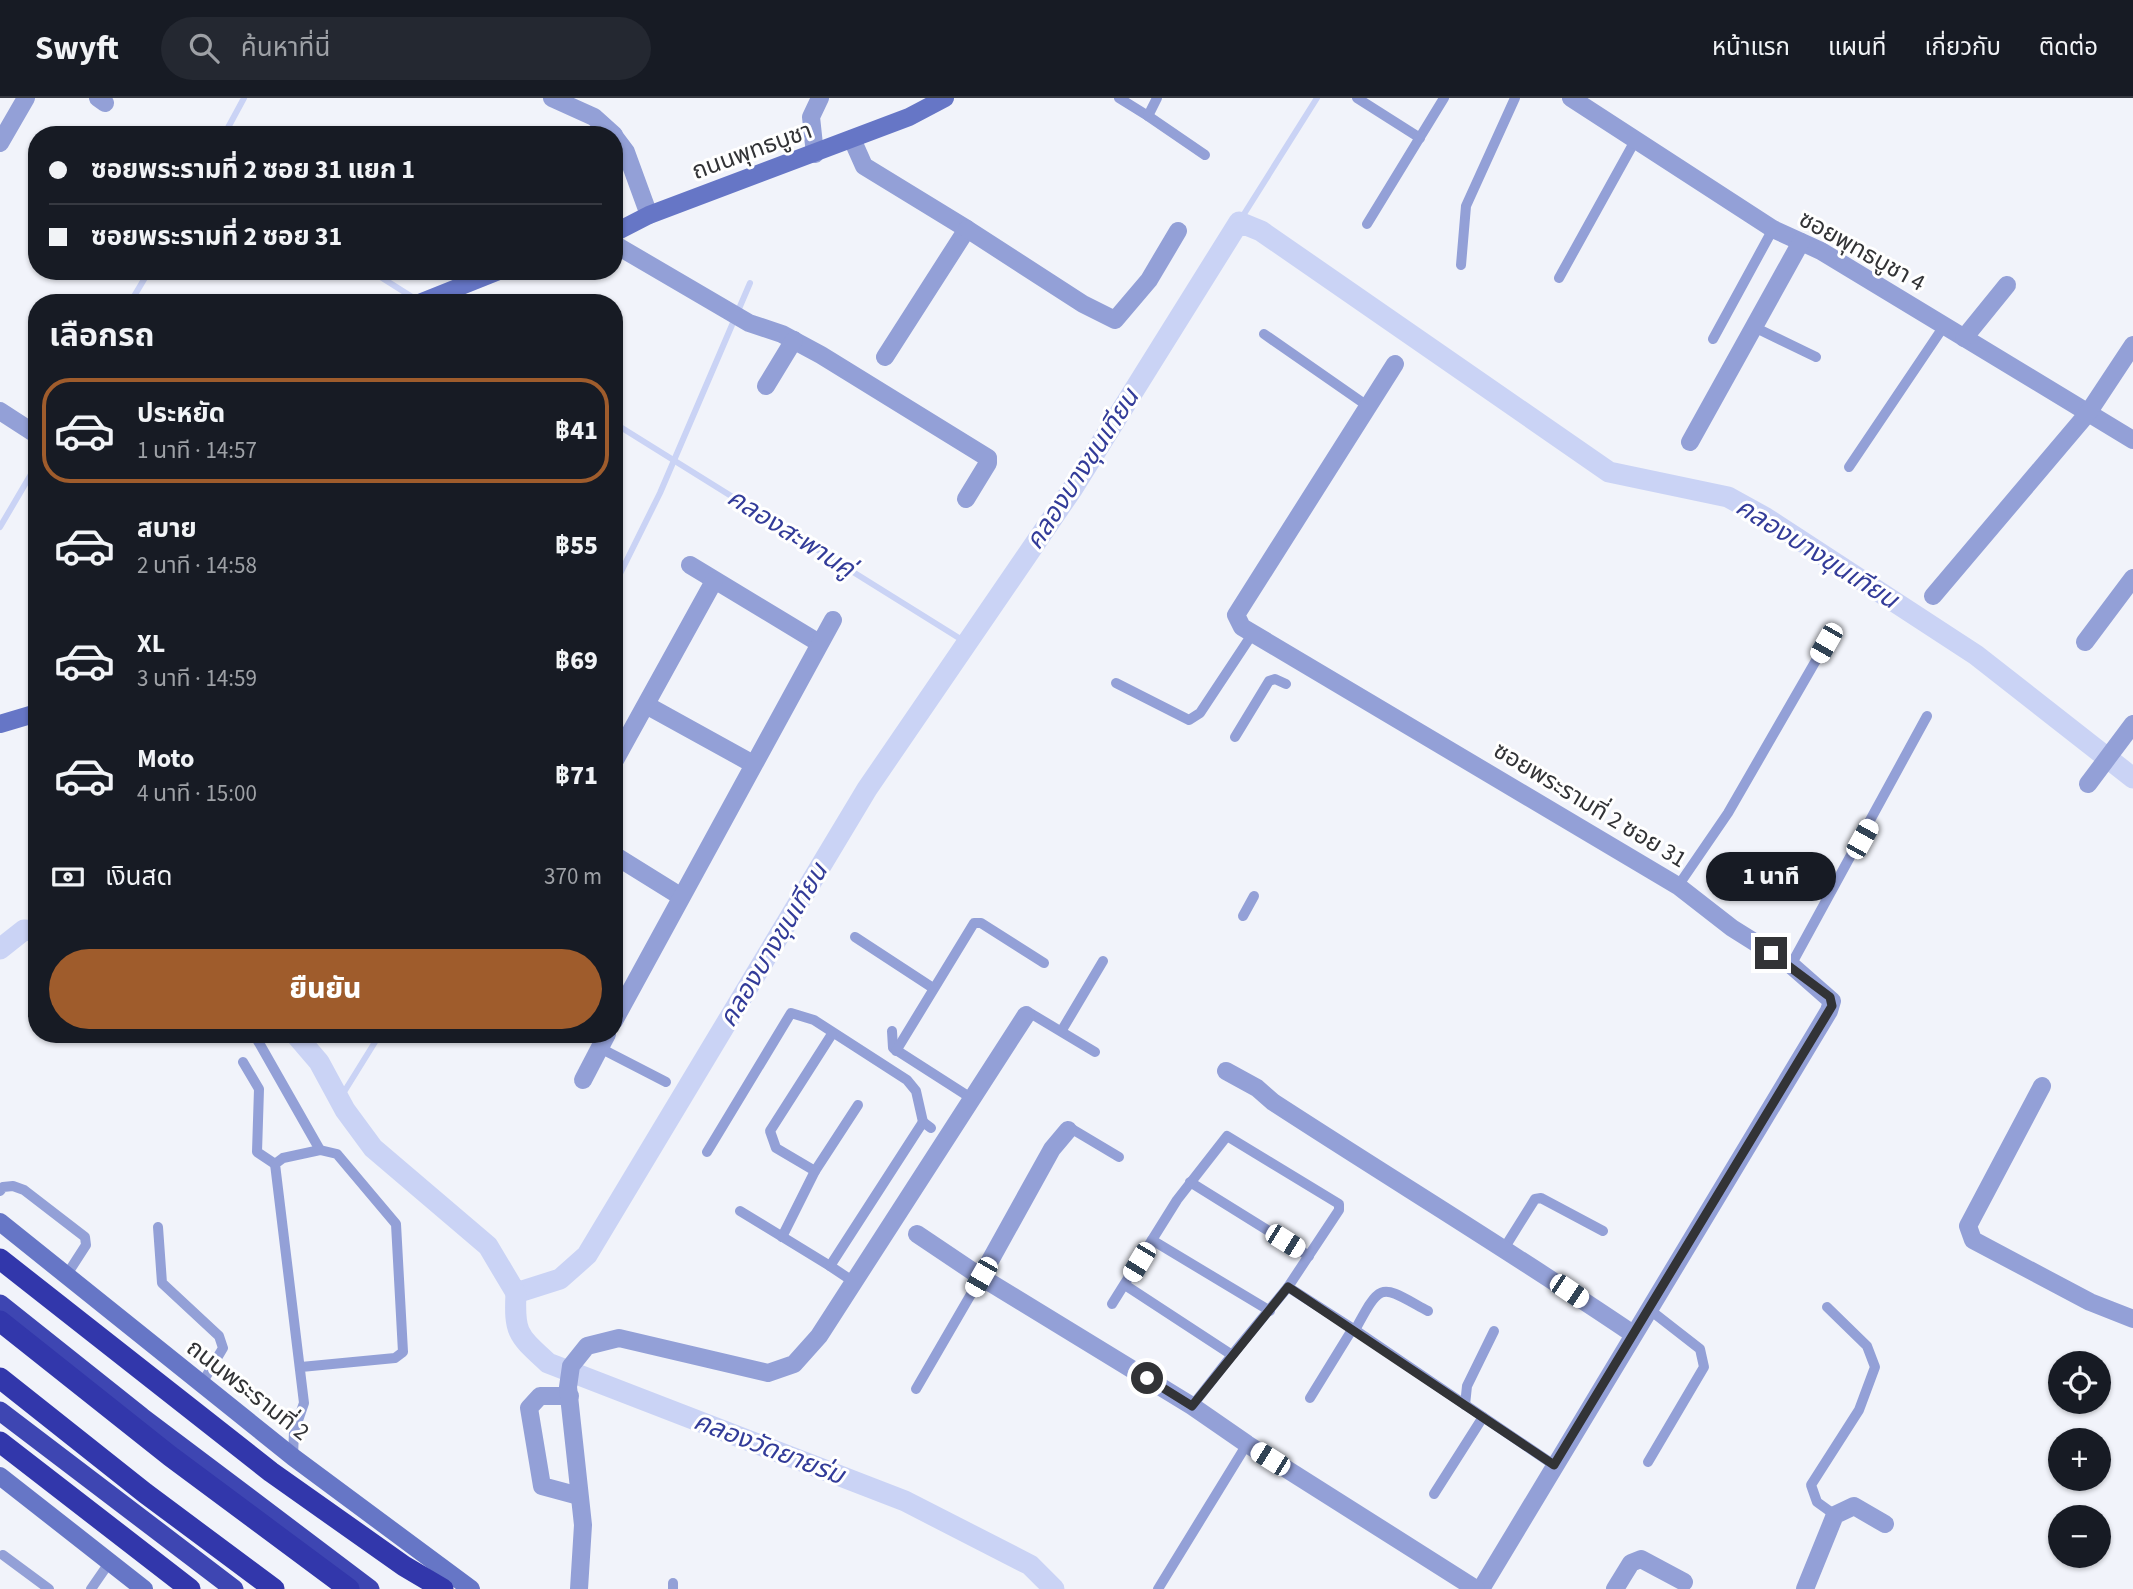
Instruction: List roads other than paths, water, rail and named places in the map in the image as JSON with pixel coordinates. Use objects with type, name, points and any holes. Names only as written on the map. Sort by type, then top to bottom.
[{"type":"highway","points":[[0,1259],[271,1472],[404,1566],[443,1589]]},
{"type":"highway","points":[[0,1304],[142,1417],[370,1589]]},
{"type":"highway","points":[[0,1321],[170,1456],[349,1589]]},
{"type":"highway","points":[[0,1378],[274,1589]]},
{"type":"highway","points":[[0,1411],[234,1589]]},
{"type":"highway","points":[[0,1442],[190,1589]]},
{"type":"highway","points":[[404,1566],[427,1589]]},
{"type":"main road","name":"ถนนพุทธบูชา","points":[[623,228],[649,215],[909,117],[945,98]]},
{"type":"main road","points":[[439,294],[473,280]]},
{"type":"main road","points":[[0,724],[28,716]]},
{"type":"main road","name":"ถนนพระรามที่ 2","points":[[0,1222],[293,1457],[471,1589]]},
{"type":"main road","points":[[0,1476],[144,1589]]},
{"type":"street","points":[[0,143],[26,98]]},
{"type":"street","points":[[552,98],[573,102],[604,126]]},
{"type":"street","points":[[815,154],[811,117],[820,98]]},
{"type":"street","name":"ซอยพุทธบูชา 4","points":[[1571,98],[1773,229],[1801,242],[2133,440]]},
{"type":"street","points":[[852,139],[864,166],[1083,304],[1115,320],[1149,279],[1178,232]]},
{"type":"street","points":[[623,148],[649,215]]},
{"type":"street","points":[[885,357],[967,229]]},
{"type":"street","points":[[1690,442],[1801,242]]},
{"type":"street","points":[[623,249],[749,323],[794,340],[988,458],[966,499]]},
{"type":"street","points":[[1964,338],[2007,285]]},
{"type":"street","points":[[766,386],[794,340]]},
{"type":"street","points":[[1933,596],[2088,413],[2133,345]]},
{"type":"street","points":[[1253,633],[1242,627],[1236,615],[1395,364]]},
{"type":"street","points":[[0,411],[28,429]]},
{"type":"street","points":[[690,565],[819,643]]},
{"type":"street","points":[[2085,642],[2133,578]]},
{"type":"street","points":[[623,747],[648,706],[714,581]]},
{"type":"street","points":[[623,1004],[680,895],[833,620]]},
{"type":"street","name":"ซอยพระรามที่ 2 ซอย 31","points":[[1253,633],[1678,886],[1732,928],[1791,965],[1830,997],[1832,1006],[1650,1310],[1478,1589]]},
{"type":"street","points":[[648,706],[753,764]]},
{"type":"street","points":[[2091,780],[2130,728]]},
{"type":"street","points":[[623,860],[680,895]]},
{"type":"street","points":[[579,1589],[583,1525],[569,1392],[571,1366],[587,1346],[620,1338],[768,1373],[794,1363],[819,1336],[1026,1015]]},
{"type":"street","points":[[583,1080],[603,1043]]},
{"type":"street","points":[[1226,1071],[1257,1088],[1273,1102],[1380,1172],[1505,1247],[1633,1334]]},
{"type":"street","points":[[2042,1086],[1968,1226],[1969,1234],[1973,1240],[2090,1302],[2133,1319]]},
{"type":"street","points":[[981,1277],[1052,1149],[1068,1130]]},
{"type":"street","points":[[917,1234],[981,1277],[1192,1406],[1247,1444],[1478,1589]]},
{"type":"street","points":[[569,1392],[540,1396],[529,1408],[542,1486],[579,1496]]},
{"type":"street","points":[[1805,1589],[1835,1516],[1845,1508],[1854,1506],[1885,1524]]},
{"type":"street","points":[[1615,1589],[1631,1563],[1642,1559],[1684,1582]]},
{"type":"lane","points":[[1119,98],[1205,155]]},
{"type":"lane","points":[[1149,116],[1157,98]]},
{"type":"lane","points":[[1357,98],[1420,138]]},
{"type":"lane","points":[[1367,224],[1444,98]]},
{"type":"lane","points":[[1461,265],[1465,206],[1515,98]]},
{"type":"lane","points":[[1559,278],[1636,139]]},
{"type":"lane","points":[[1713,339],[1773,229]]},
{"type":"lane","points":[[1849,467],[1944,326]]},
{"type":"lane","points":[[1754,327],[1816,357]]},
{"type":"lane","points":[[1264,334],[1369,407]]},
{"type":"lane","points":[[1116,683],[1189,720],[1200,713],[1253,633]]},
{"type":"lane","points":[[1678,886],[1728,813],[1826,643]]},
{"type":"lane","points":[[1235,737],[1269,681],[1275,679],[1286,684]]},
{"type":"lane","points":[[1791,965],[1898,774],[1927,716]]},
{"type":"lane","points":[[1243,916],[1254,896]]},
{"type":"lane","points":[[896,1051],[972,925],[977,923],[1044,963]]},
{"type":"lane","points":[[855,937],[933,988]]},
{"type":"lane","points":[[1062,1030],[1103,961]]},
{"type":"lane","points":[[707,1152],[789,1014],[814,1020],[907,1080],[916,1091],[927,1125],[830,1266]]},
{"type":"lane","points":[[1026,1015],[1035,1014],[1095,1052]]},
{"type":"lane","points":[[892,1031],[892,1047],[896,1051],[971,1098]]},
{"type":"lane","points":[[815,1171],[776,1148],[770,1131],[832,1034]]},
{"type":"lane","points":[[259,1043],[320,1150]]},
{"type":"lane","points":[[607,1043],[666,1082]]},
{"type":"lane","points":[[243,1062],[259,1089],[257,1152],[275,1164],[301,1367],[304,1403],[294,1432],[293,1457]]},
{"type":"lane","points":[[782,1237],[815,1171],[859,1105]]},
{"type":"lane","points":[[1068,1130],[1072,1129],[1119,1157]]},
{"type":"lane","points":[[1112,1304],[1190,1182],[1227,1136],[1339,1204],[1339,1210],[1288,1287],[1192,1406]]},
{"type":"lane","points":[[275,1164],[283,1158],[320,1150],[337,1154],[396,1224],[403,1352],[395,1358],[301,1367]]},
{"type":"lane","points":[[1190,1182],[1309,1256]]},
{"type":"lane","points":[[0,1191],[3,1187],[13,1186],[24,1190],[85,1237],[86,1245],[66,1276]]},
{"type":"lane","points":[[1505,1247],[1535,1199],[1541,1198],[1603,1231]]},
{"type":"lane","points":[[740,1211],[854,1282]]},
{"type":"lane","points":[[158,1227],[162,1283],[219,1336],[223,1348],[201,1385]]},
{"type":"lane","points":[[1152,1240],[1270,1311]]},
{"type":"lane","points":[[916,1389],[981,1277]]},
{"type":"lane","points":[[1125,1284],[1232,1355]]},
{"type":"lane","points":[[1288,1287],[1554,1465]]},
{"type":"lane","points":[[1310,1398],[1350,1333],[1355,1330],[1372,1298],[1380,1291],[1390,1290],[1428,1311]]},
{"type":"lane","points":[[1827,1307],[1867,1346],[1875,1367],[1859,1410],[1811,1485],[1817,1502],[1835,1516]]},
{"type":"lane","points":[[1648,1462],[1704,1367],[1700,1349],[1650,1310]]},
{"type":"lane","points":[[1465,1405],[1466,1386],[1494,1331]]},
{"type":"lane","points":[[1434,1494],[1483,1417]]},
{"type":"lane","points":[[1158,1589],[1247,1444]]},
{"type":"lane","points":[[3,1556],[49,1589]]},
{"type":"lane","points":[[90,1589],[109,1563]]},
{"type":"waterway","points":[[229,126],[244,98]]},
{"type":"waterway","points":[[1239,222],[1317,98]]},
{"type":"waterway","name":"คลองบางขุนเทียน","points":[[303,1043],[319,1062],[345,1110],[373,1148],[488,1246],[516,1293],[560,1279],[587,1255],[867,789],[1073,488],[1239,222],[1261,231],[1609,472],[1728,497],[1766,518],[1976,655],[2133,778]]},
{"type":"waterway","points":[[135,294],[144,280]]},
{"type":"waterway","name":"คลองสะพานคู่","points":[[385,280],[407,294]]},
{"type":"waterway","points":[[623,568],[660,493],[750,283]]},
{"type":"waterway","name":"คลองสะพานคู่","points":[[623,429],[967,643]]},
{"type":"waterway","points":[[0,527],[28,479]]},
{"type":"waterway","name":"คลองบางขุนเทียน","points":[[0,949],[24,930],[28,930]]},
{"type":"waterway","points":[[339,1100],[374,1043]]},
{"type":"waterway","name":"คลองวัดยายร่ม","points":[[516,1293],[516,1317],[520,1333],[548,1363],[905,1501],[1030,1565],[1054,1589]]}]
